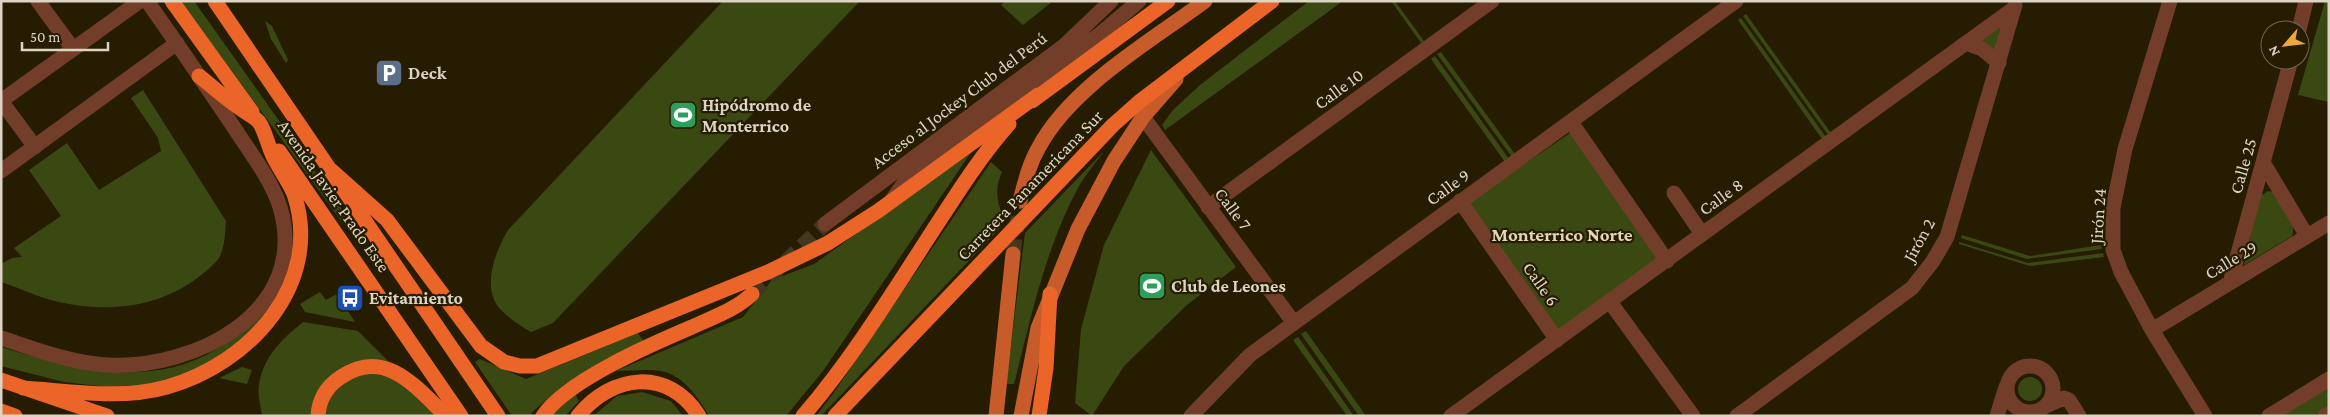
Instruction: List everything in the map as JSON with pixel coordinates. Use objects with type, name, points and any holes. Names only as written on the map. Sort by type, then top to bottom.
[{"type":"highway","name":"Avenida Javier Prado Este","points":[[172,1],[259,122],[461,416]]},
{"type":"highway","name":"Avenida Javier Prado Este","points":[[215,1],[498,416]]},
{"type":"highway","points":[[331,170],[387,220],[474,339],[496,358],[520,366],[537,366],[768,272],[842,235],[890,203],[1168,1]]},
{"type":"highway","name":"Carretera Panamericana Sur","points":[[834,416],[1113,125],[1194,59],[1272,1]]},
{"type":"highway","points":[[23,388],[119,393],[165,388],[188,380],[221,362],[247,343],[270,320],[288,292],[299,260],[300,227],[293,193],[271,153],[259,122],[199,76]]},
{"type":"highway","points":[[803,416],[843,365],[884,307],[983,155],[1012,121],[1038,95]]},
{"type":"highway","points":[[543,416],[559,398],[583,382],[664,339],[730,310],[752,294]]},
{"type":"highway","points":[[1039,416],[1046,368],[1050,294]]},
{"type":"highway","points":[[318,416],[323,397],[333,383],[353,370],[371,366],[384,367],[402,376],[446,416]]},
{"type":"highway","points":[[1,380],[107,416]]},
{"type":"highway","points":[[578,416],[590,403],[606,392],[622,384],[639,381],[658,384],[674,390],[691,404],[699,416]]},
{"type":"highway","points":[[1,411],[14,416]]},
{"type":"main road","points":[[1020,201],[1027,174],[1039,147],[1054,123],[1076,99],[1099,79],[1205,1]]},
{"type":"main road","points":[[1021,416],[1033,346],[1050,294],[1094,196],[1143,117],[1194,59]]},
{"type":"main road","points":[[996,416],[1013,254]]},
{"type":"street","points":[[38,1],[73,48]]},
{"type":"street","points":[[35,147],[1,101],[140,1]]},
{"type":"street","points":[[1,338],[83,362],[106,365],[149,364],[179,356],[213,343],[237,328],[266,301],[274,288],[285,260],[284,232],[280,209],[272,188],[259,165],[147,1]]},
{"type":"street","name":"Acceso al Jockey Club del Perú","points":[[825,224],[1065,45],[1111,1]]},
{"type":"street","points":[[890,203],[910,175],[917,169],[1100,34],[1139,1]]},
{"type":"street","name":"Calle 10","points":[[1208,207],[1492,1]]},
{"type":"street","name":"Jirón 24","points":[[2170,1],[2125,150],[2114,208],[2113,250],[2121,272],[2152,330],[2205,416]]},
{"type":"street","points":[[2301,20],[2306,1]]},
{"type":"street","name":"Calle 9","points":[[1191,416],[1250,355],[1736,2]]},
{"type":"street","name":"Calle 8","points":[[1451,416],[1667,261],[1966,43],[2015,5]]},
{"type":"street","name":"Jirón 2","points":[[1737,416],[1912,288],[1932,261],[1947,237],[2015,5]]},
{"type":"street","points":[[1,171],[177,43]]},
{"type":"street","points":[[1966,43],[1982,49],[1999,63]]},
{"type":"street","name":"Calle 25","points":[[2230,282],[2288,70]]},
{"type":"street","name":"Calle 7","points":[[1143,117],[1294,323]]},
{"type":"street","points":[[1571,122],[1667,261]]},
{"type":"street","points":[[2264,164],[2307,236]]},
{"type":"street","points":[[1674,193],[1702,234]]},
{"type":"street","name":"Calle 6","points":[[1460,201],[1557,340]]},
{"type":"street","name":"Calle 29","points":[[2152,330],[2329,222]]},
{"type":"street","points":[[1610,302],[1693,416]]},
{"type":"street","points":[[1998,416],[2008,380],[2017,368],[2025,366],[2040,367],[2046,372],[2053,385],[2050,400],[2038,411]]},
{"type":"street","points":[[2269,416],[2329,379]]},
{"type":"street","points":[[2006,387],[2007,395],[2016,408],[2023,412],[2038,411],[2064,398],[2069,400],[2079,416]]},
{"type":"street","points":[[2325,416],[2329,414]]},
{"type":"green space","points":[[181,1],[194,1],[351,222],[344,225]]},
{"type":"green space","name":"Hipódromo de Monterrico","points":[[723,1],[860,1],[553,323],[531,332],[502,311],[495,302],[492,293],[492,271],[498,249],[508,230]]},
{"type":"green space","points":[[1005,1],[1053,1],[1023,25],[1001,5]]},
{"type":"green space","points":[[1309,1],[1343,1],[1165,130],[1162,125],[1173,110],[1200,85]]},
{"type":"green space","points":[[1391,1],[1395,1],[1424,41],[1421,43]]},
{"type":"green space","points":[[2325,1],[2329,1],[2329,102],[2298,95],[2305,70],[2310,70],[2310,53]]},
{"type":"green space","points":[[2012,13],[1995,58],[1970,42]]},
{"type":"green space","points":[[1746,14],[1831,133],[1828,135],[1743,16]]},
{"type":"green space","points":[[1741,18],[1826,137],[1822,139],[1738,20]]},
{"type":"green space","points":[[265,21],[272,26],[288,60],[286,63],[271,39]]},
{"type":"green space","points":[[1441,52],[1515,154],[1512,157],[1437,54]]},
{"type":"green space","points":[[1435,56],[1509,159],[1505,162],[1431,59]]},
{"type":"green space","points":[[143,90],[226,221],[224,245],[219,258],[200,276],[184,287],[168,295],[133,305],[96,307],[59,302],[1,282],[1,264],[12,258],[22,257],[14,248],[61,216],[29,170],[67,143],[99,190],[161,151],[158,138],[131,98]]},
{"type":"green space","points":[[1570,133],[1660,262],[1559,334],[1463,206]]},
{"type":"green space","name":"Club de Leones","points":[[1151,150],[1236,267],[1187,305],[1124,366],[1092,416],[1075,403],[1081,329],[1104,245]]},
{"type":"green space","points":[[972,151],[823,371],[786,416],[709,416],[690,388],[669,373],[650,370],[616,371],[743,317],[772,280],[814,264]]},
{"type":"green space","points":[[1104,151],[1081,183],[1066,211],[1040,284],[1014,384],[1006,384],[1025,233]]},
{"type":"green space","points":[[991,162],[1002,172],[998,182],[997,193],[1002,215],[1001,227],[821,416],[816,416],[835,391]]},
{"type":"green space","points":[[2268,191],[2273,192],[2288,213],[2293,225],[2292,236],[2244,265],[2260,196]]},
{"type":"green space","points":[[1962,235],[2030,256],[2101,245],[2102,249],[2027,259],[1961,238]]},
{"type":"green space","points":[[1959,242],[2028,263],[2103,253],[2104,257],[2030,266],[1959,244]]},
{"type":"green space","points":[[320,292],[326,300],[337,294],[355,322],[305,312],[300,304]]},
{"type":"green space","points":[[277,301],[252,333],[194,372],[150,384],[108,387],[64,382],[1,366],[1,347],[82,368],[136,372],[163,369],[189,362],[215,350]]},
{"type":"green space","points":[[303,322],[358,331],[389,362],[378,359],[360,361],[311,416],[262,416],[259,396],[261,375],[275,349]]},
{"type":"green space","points":[[1306,331],[1366,416],[1359,416],[1301,334]]},
{"type":"green space","points":[[638,333],[644,342],[564,385],[532,412],[531,416],[512,416],[475,362],[480,359],[526,379]]},
{"type":"green space","points":[[1298,337],[1354,416],[1347,416],[1293,340]]},
{"type":"green space","points":[[242,367],[252,370],[247,384],[219,378]]},
{"type":"green space","points":[[365,371],[403,381],[438,416],[324,416],[332,390]]},
{"type":"green space","points":[[2030,377],[2035,378],[2041,384],[2041,394],[2035,400],[2030,401],[2025,400],[2019,394],[2018,389],[2019,384],[2025,378]]},
{"type":"green space","points":[[2329,387],[2329,406],[2314,416],[2283,416]]},
{"type":"green space","points":[[642,392],[671,401],[683,416],[593,416],[617,396]]},
{"type":"green space","points":[[575,394],[579,401],[565,416],[549,416]]},
{"type":"tunnel","points":[[1013,254],[1020,201]]},
{"type":"tunnel","points":[[752,294],[825,224]]},
{"type":"place","name":"Deck","points":[[389,73]]},
{"type":"place","name":"Hipódromo de Monterrico","points":[[683,115]]},
{"type":"place","name":"Club de Leones","points":[[1152,286]]},
{"type":"place","name":"Evitamiento","points":[[350,298]]},
{"type":"district","name":"Monterrico Norte","points":[[1562,234]]}]
